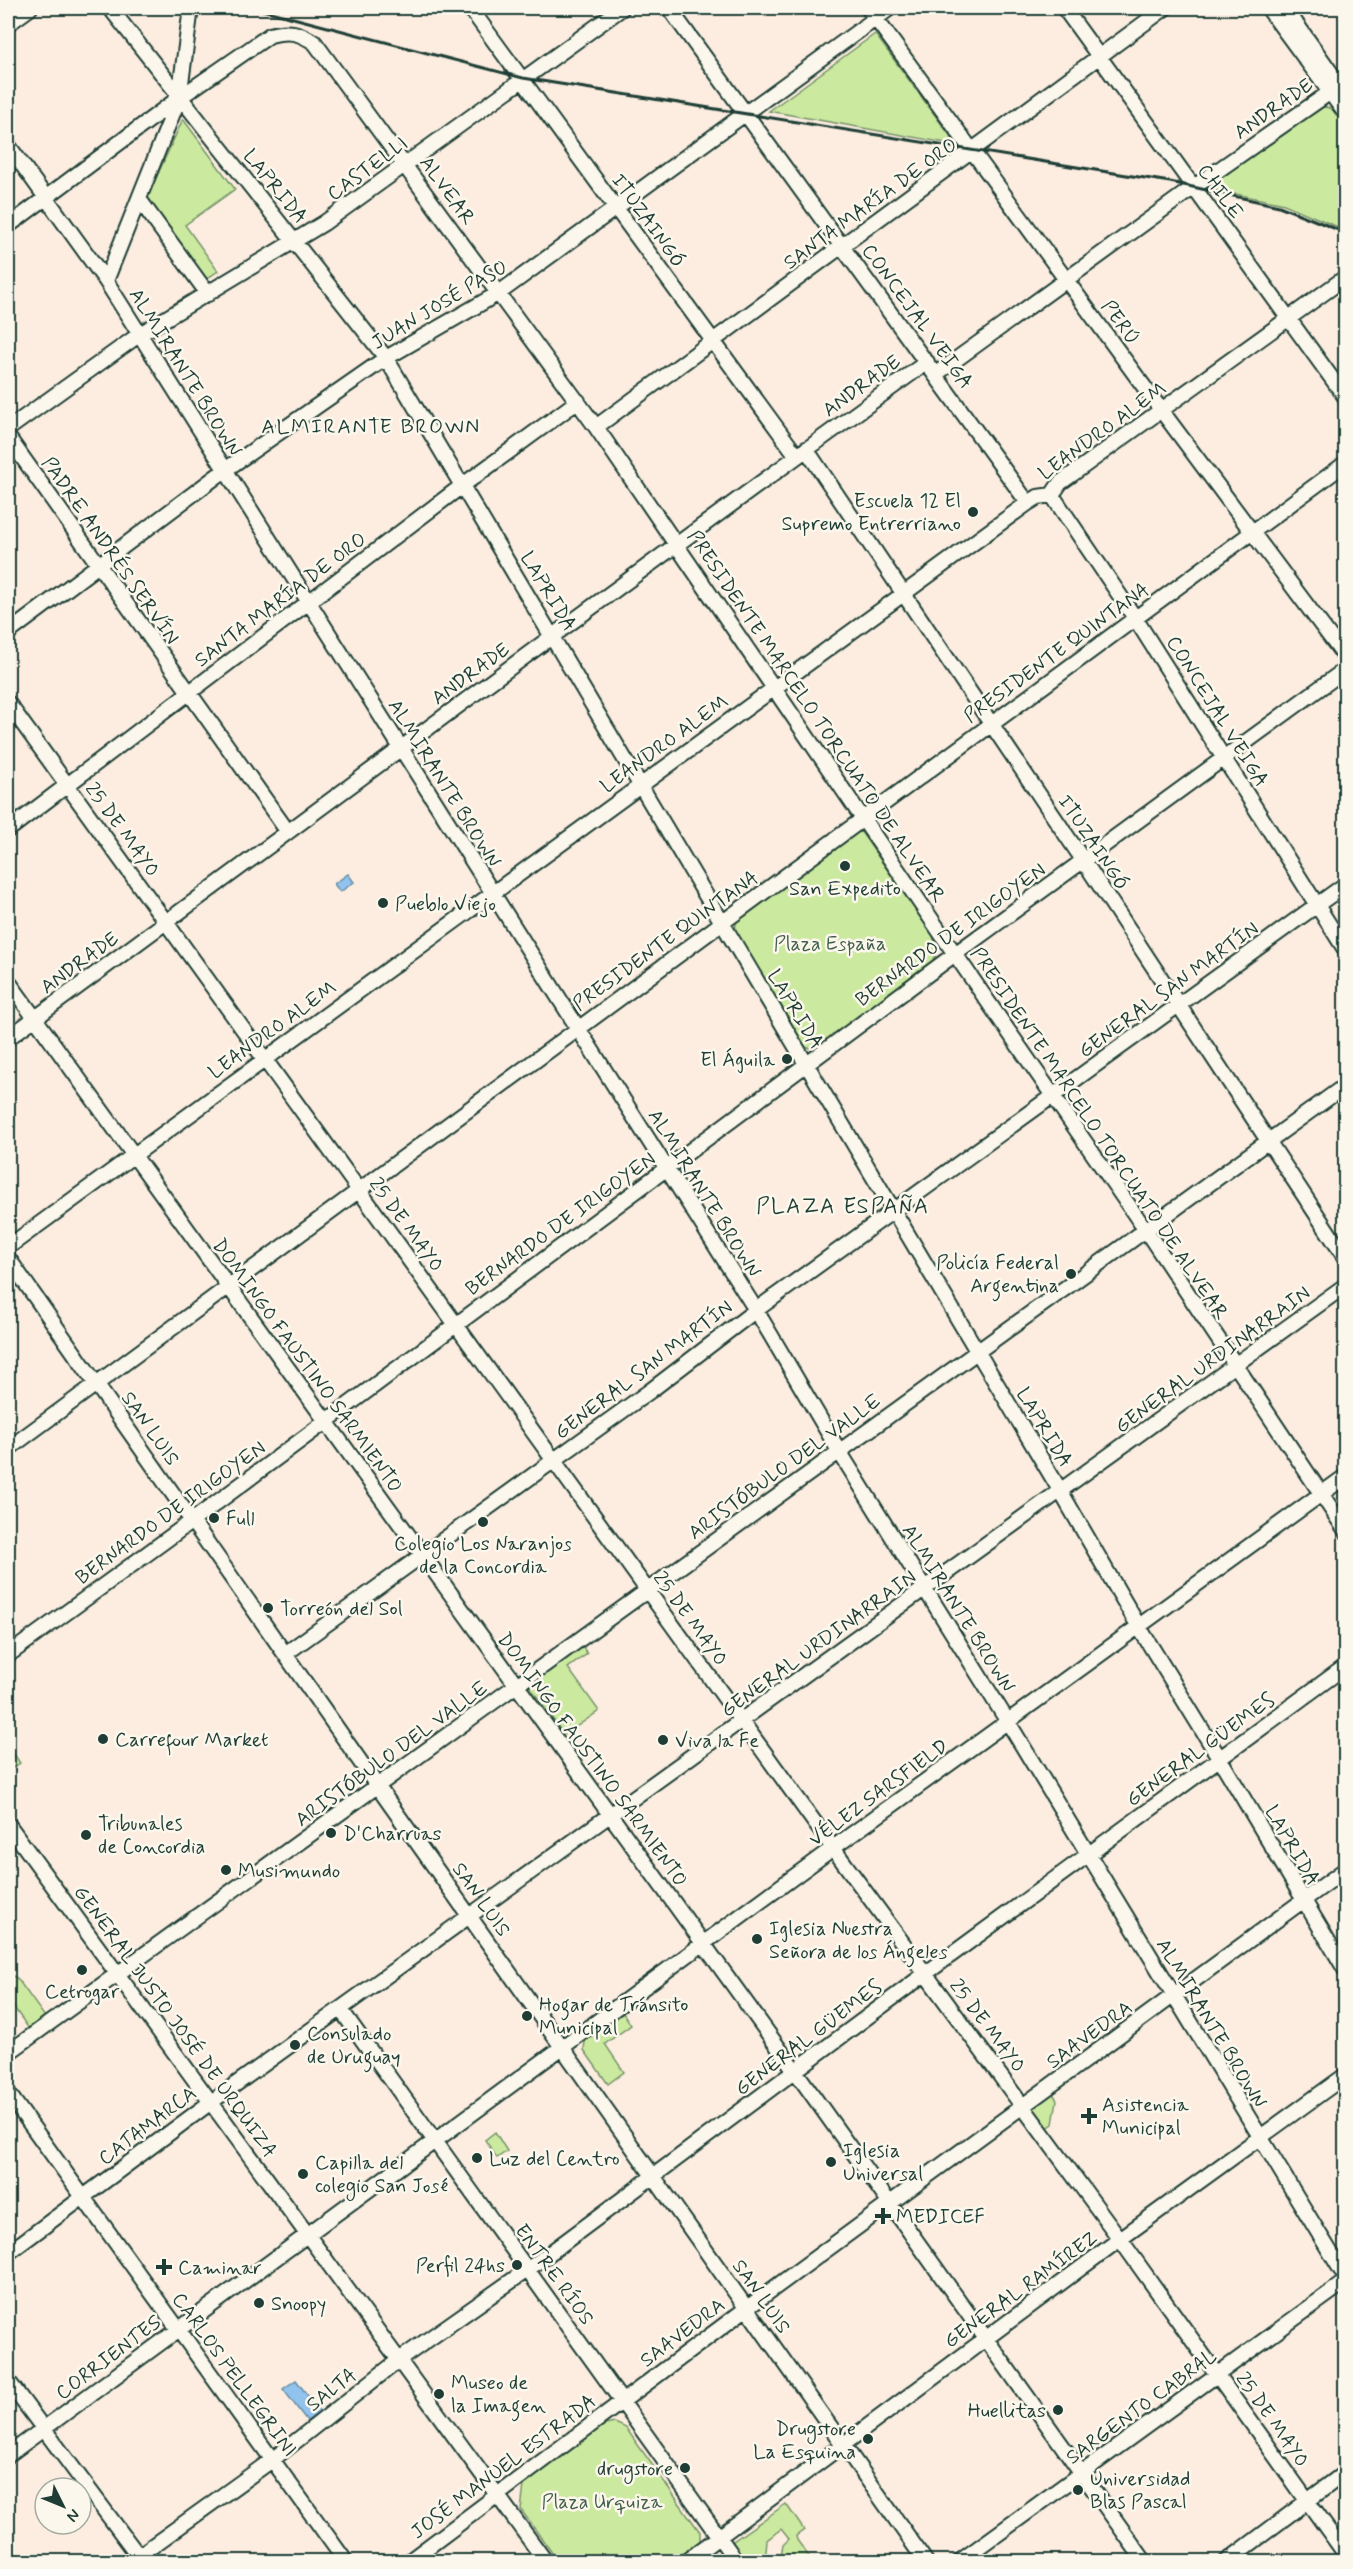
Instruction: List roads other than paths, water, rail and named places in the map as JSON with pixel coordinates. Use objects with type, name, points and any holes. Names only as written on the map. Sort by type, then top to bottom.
[{"type":"street","points":[[8,24],[30,8]]},
{"type":"street","name":"LAPRIDA","points":[[110,8],[386,358],[641,784],[1139,1627],[1346,1971]]},
{"type":"street","points":[[106,281],[179,98],[191,8]]},
{"type":"street","name":"ITUZAINGÓ","points":[[470,8],[713,342],[802,452],[904,593],[1346,1259]]},
{"type":"street","name":"CASTELLI","points":[[8,429],[140,334],[324,223],[622,8]]},
{"type":"street","name":"CONCEJAL VEIGA","points":[[669,8],[1028,503]]},
{"type":"street","name":"JUAN JOSÉ PASO","points":[[8,633],[225,470],[386,358],[499,293],[745,115],[872,13],[890,8]]},
{"type":"street","name":"CHILE","points":[[1064,8],[1346,398]]},
{"type":"street","name":"SANTA MARÍA DE ORO","points":[[596,427],[1165,8]]},
{"type":"street","points":[[1268,8],[1338,91]]},
{"type":"street","points":[[1285,8],[1338,91],[1346,114]]},
{"type":"street","name":"PERÚ","points":[[872,13],[974,150],[1161,410],[1346,658]]},
{"type":"street","name":"ALVEAR","points":[[179,98],[270,35],[286,31],[300,33],[315,43],[578,401]]},
{"type":"street","name":"ANDRADE","points":[[936,374],[1194,187],[1338,91]]},
{"type":"street","points":[[8,226],[179,98]]},
{"type":"street","name":"ALMIRANTE BROWN","points":[[8,145],[106,281],[756,1310],[838,1451],[1008,1722],[1346,2280]]},
{"type":"street","points":[[139,199],[208,294]]},
{"type":"street","name":"LEANDRO ALEM","points":[[8,1247],[491,892],[1028,503],[1038,497],[1053,495],[1060,483],[1346,277]]},
{"type":"street","name":"ANDRADE","points":[[8,1038],[676,543],[927,362]]},
{"type":"street","name":"SANTA MARÍA DE ORO","points":[[8,830],[463,485],[578,401]]},
{"type":"street","name":"PRESIDENTE MARCELO TORCUATO DE ALVEAR","points":[[578,401],[1145,1229],[1346,1531]]},
{"type":"street","name":"PADRE ANDRÉS SERVÍN","points":[[8,437],[288,832]]},
{"type":"street","name":"PRESIDENTE QUINTANA","points":[[8,1449],[1346,463]]},
{"type":"street","name":"CONCEJAL VEIGA","points":[[1053,495],[1135,618],[1346,951]]},
{"type":"street","name":"BERNARDO DE IRIGOYEN","points":[[8,1655],[955,954],[1346,669]]},
{"type":"street","name":"25 DE MAYO","points":[[8,703],[741,1722],[1120,2239],[1346,2555]]},
{"type":"street","name":"GENERAL SAN MARTÍN","points":[[285,1654],[892,1211],[1346,884]]},
{"type":"street","name":"DOMINGO FAUSTINO SARMIENTO","points":[[8,981],[515,1687],[796,2072],[1144,2562]]},
{"type":"street","name":"ARISTÓBULO DEL VALLE","points":[[8,2053],[1346,1085]]},
{"type":"street","name":"SAN LUIS","points":[[8,1258],[378,1787],[926,2562]]},
{"type":"street","name":"GENERAL URDINARRAIN","points":[[341,2010],[1346,1285]]},
{"type":"street","name":"VÉLEZ SARSFIELD","points":[[435,2141],[833,1848],[1346,1476]]},
{"type":"street","name":"GENERAL GÜEMES","points":[[527,2270],[925,1974],[1346,1666]]},
{"type":"street","name":"GENERAL JUSTO JOSÉ DE URQUIZA","points":[[8,1824],[546,2562]]},
{"type":"street","name":"SAAVEDRA","points":[[623,2401],[1346,1869]]},
{"type":"street","name":"CATAMARCA","points":[[8,2253],[211,2102],[341,2010]]},
{"type":"street","name":"ENTRE RÍOS","points":[[341,2010],[737,2562]]},
{"type":"street","name":"GENERAL RAMÍREZ","points":[[685,2562],[1120,2239],[1346,2075]]},
{"type":"street","name":"CARLOS PELLEGRINI","points":[[8,2093],[346,2562]]},
{"type":"street","name":"CORRIENTES","points":[[8,2456],[435,2141]]},
{"type":"street","name":"SALTA","points":[[137,2559],[272,2460],[399,2360],[527,2270]]},
{"type":"street","name":"SARGENTO CABRAL","points":[[959,2562],[1346,2280]]},
{"type":"street","points":[[8,2381],[137,2559]]},
{"type":"street","name":"JOSÉ MANUEL ESTRADA","points":[[408,2562],[623,2401]]},
{"type":"street","points":[[1226,2562],[1346,2472]]},
{"type":"water","points":[[348,874],[354,882],[340,892],[334,884]]},
{"type":"water","points":[[296,2380],[320,2412],[307,2421],[283,2389]]},
{"type":"railway","points":[[255,8],[523,78],[1170,182],[1279,206],[1346,233]]},
{"type":"place","name":"Escuela 12 El Supremo Entrerriano","points":[[973,512]]},
{"type":"place","name":"San Expedito","points":[[845,866]]},
{"type":"place","name":"Pueblo Viejo","points":[[383,903]]},
{"type":"place","name":"El Águila","points":[[787,1059]]},
{"type":"place","name":"Policía Federal Argentina","points":[[1071,1274]]},
{"type":"place","name":"Full","points":[[214,1518]]},
{"type":"place","name":"Colegio Los Naranjos de la Concordia","points":[[483,1522]]},
{"type":"place","name":"Torreón del Sol","points":[[268,1608]]},
{"type":"place","name":"Carrefour Market","points":[[103,1739]]},
{"type":"place","name":"Viva la Fe","points":[[663,1740]]},
{"type":"place","name":"D'Charruas","points":[[331,1833]]},
{"type":"place","name":"Tribunales de Concordia","points":[[86,1835]]},
{"type":"place","name":"Musimundo","points":[[226,1870]]},
{"type":"place","name":"Iglesia Nuestra Señora de los Ángeles","points":[[757,1939]]},
{"type":"place","name":"Cetrogar","points":[[82,1970]]},
{"type":"place","name":"Hogar de Tránsito Municipal","points":[[527,2016]]},
{"type":"place","name":"Consulado de Uruguay","points":[[295,2045]]},
{"type":"place","name":"Asistencia Municipal","points":[[1089,2116]]},
{"type":"place","name":"Luz del Centro","points":[[477,2158]]},
{"type":"place","name":"Iglesia Universal","points":[[831,2162]]},
{"type":"place","name":"Capilla del colegio San José","points":[[303,2174]]},
{"type":"place","name":"MEDICEF","points":[[883,2216]]},
{"type":"place","name":"Perfil 24hs","points":[[517,2265]]},
{"type":"place","name":"Caminar","points":[[164,2267]]},
{"type":"place","name":"Snoopy","points":[[259,2303]]},
{"type":"place","name":"Museo de la Imagen","points":[[439,2394]]},
{"type":"place","name":"Huellitas","points":[[1058,2410]]},
{"type":"place","name":"Drugstore La Esquina","points":[[868,2439]]},
{"type":"place","name":"drugstore","points":[[685,2468]]},
{"type":"place","name":"Universidad Blas Pascal","points":[[1078,2490]]},
{"type":"district","name":"ALMIRANTE BROWN","points":[[371,426]]},
{"type":"district","name":"PLAZA ESPAÑA","points":[[843,1205]]},
{"type":"park label","name":"Plaza España","points":[[830,943]]},
{"type":"park label","name":"Plaza Urquiza","points":[[602,2501]]}]
